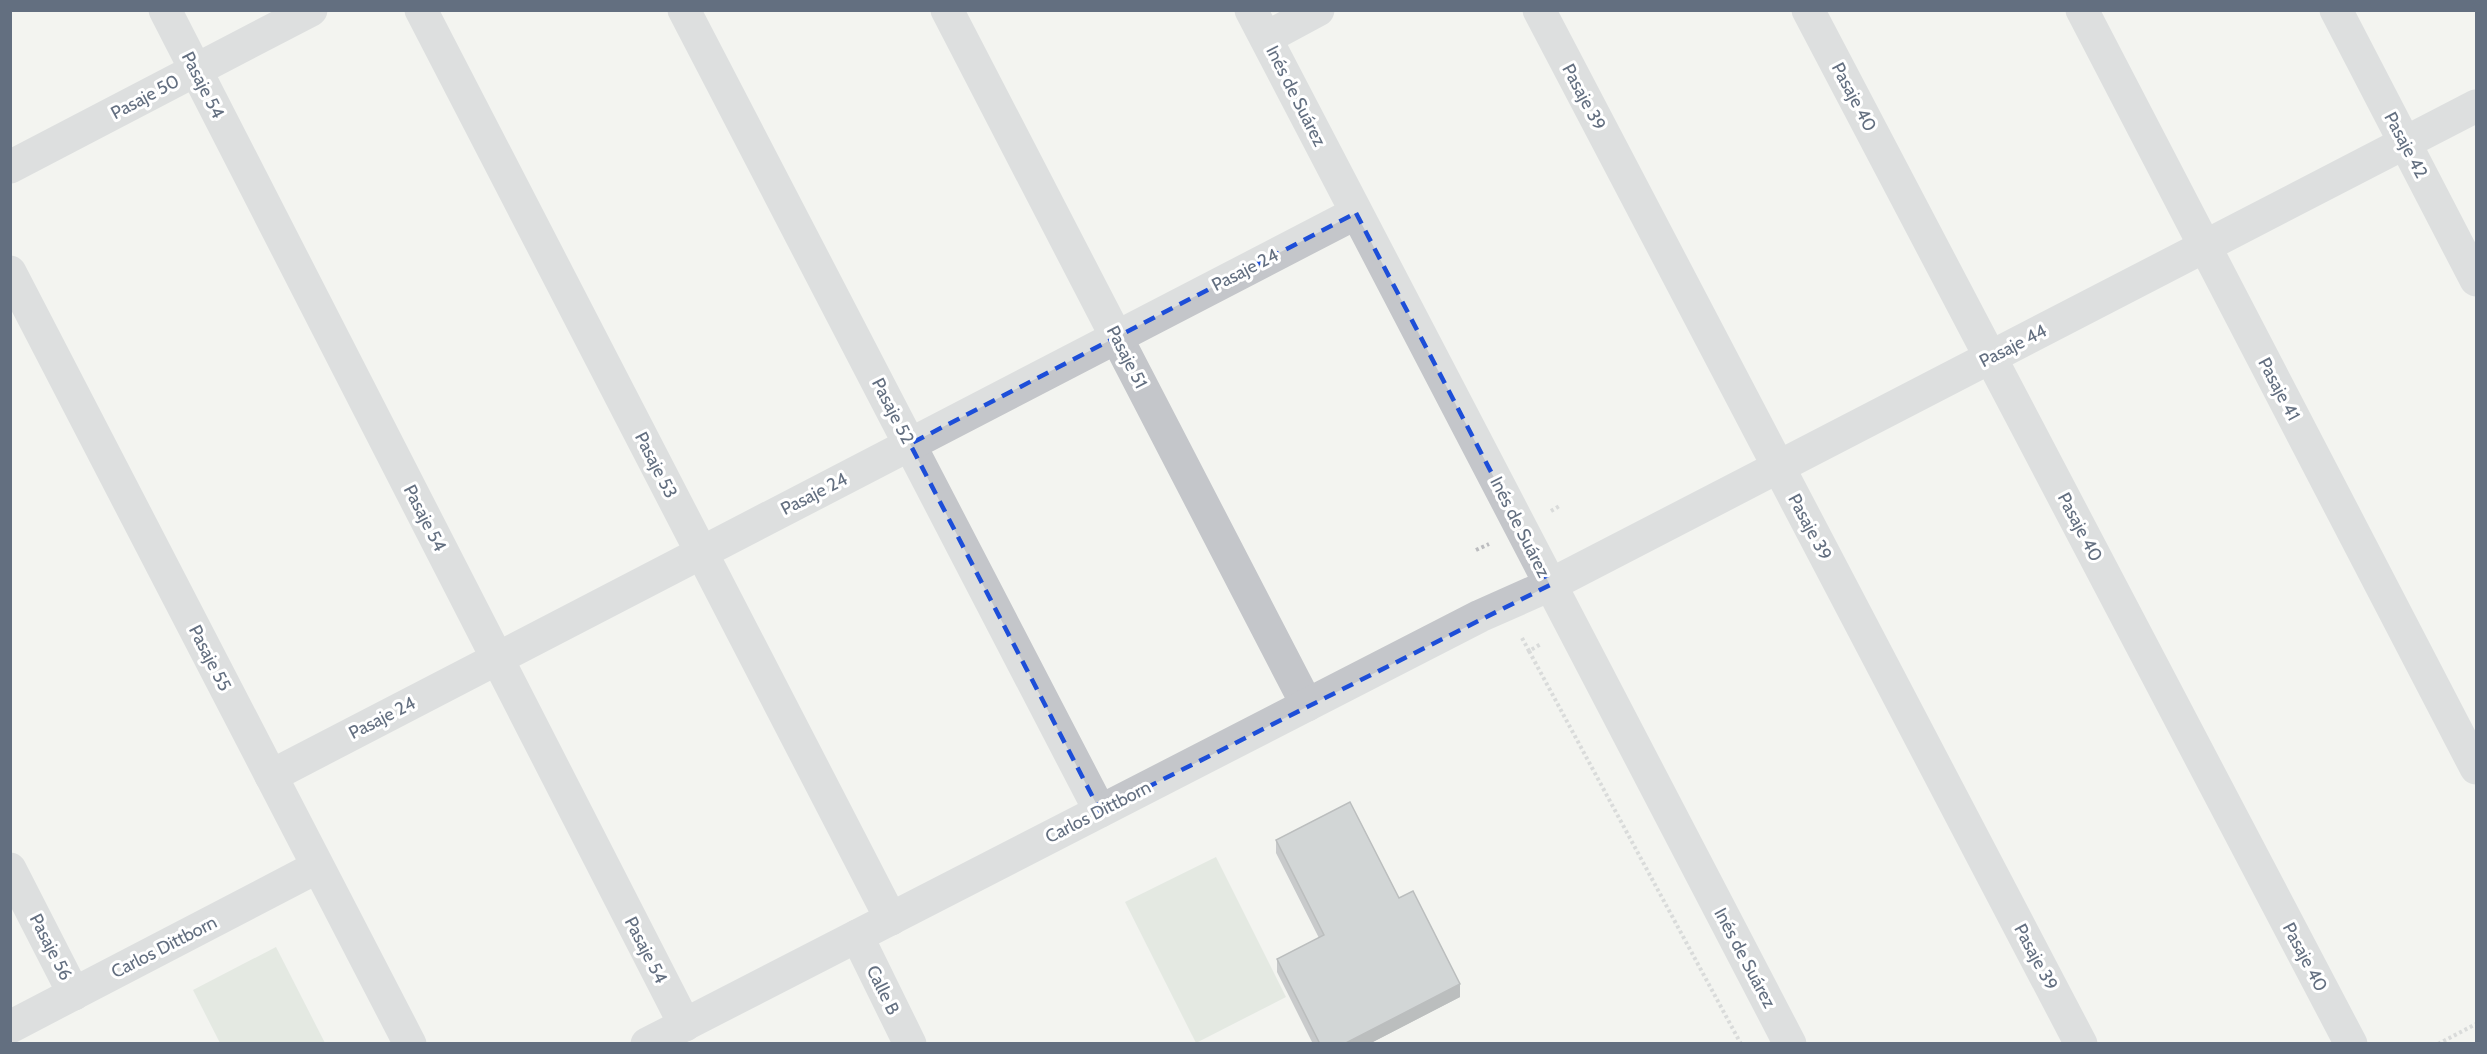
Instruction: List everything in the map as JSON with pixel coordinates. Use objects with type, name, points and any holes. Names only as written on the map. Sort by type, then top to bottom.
[{"type":"street","name":"Pasaje 54","points":[[165,10],[685,1025]]},
{"type":"street","name":"Pasaje 50","points":[[10,167],[311,10]]},
{"type":"street","name":"Pasaje 53","points":[[421,10],[891,919]]},
{"type":"street","name":"Pasaje 52","points":[[684,10],[1100,811]]},
{"type":"street","name":"Pasaje 51","points":[[947,10],[1307,705]]},
{"type":"street","points":[[1259,24],[1318,10]]},
{"type":"street","name":"Pasaje 39","points":[[1539,10],[2081,1044]]},
{"type":"street","name":"Pasaje 40","points":[[1808,10],[2351,1044]]},
{"type":"street","name":"Pasaje 41","points":[[2082,10],[2476,768]]},
{"type":"street","name":"Pasaje 42","points":[[2336,10],[2476,280]]},
{"type":"street","name":"Inés de Suárez","points":[[1259,24],[1790,1044]]},
{"type":"street","name":"Pasaje 44","points":[[1550,585],[2476,106]]},
{"type":"street","name":"Pasaje 24","points":[[271,776],[1356,213]]},
{"type":"street","name":"Pasaje 55","points":[[10,272],[410,1044]]},
{"type":"street","name":"Carlos Dittborn","points":[[647,1044],[1480,616],[1550,585]]},
{"type":"street","name":"Carlos Dittborn","points":[[10,1027],[317,867]]},
{"type":"street","name":"Pasaje 56","points":[[10,869],[75,994]]},
{"type":"street","name":"Calle B","points":[[857,936],[910,1044]]},
{"type":"path","points":[[1529,651],[1742,1044]]},
{"type":"path","points":[[2438,1044],[2476,1024]]},
{"type":"highlighted area","points":[[1356,213],[1550,585],[1100,811],[910,444]]},
{"type":"shaded area","points":[[1216,857],[1286,997],[1196,1043],[1125,902]]},
{"type":"shaded area","points":[[276,947],[325,1043],[220,1043],[193,990]]},
{"type":"building","points":[[1350,802],[1399,898],[1413,891],[1460,984],[1344,1044],[1320,1044],[1277,959],[1324,935],[1276,840]]}]
